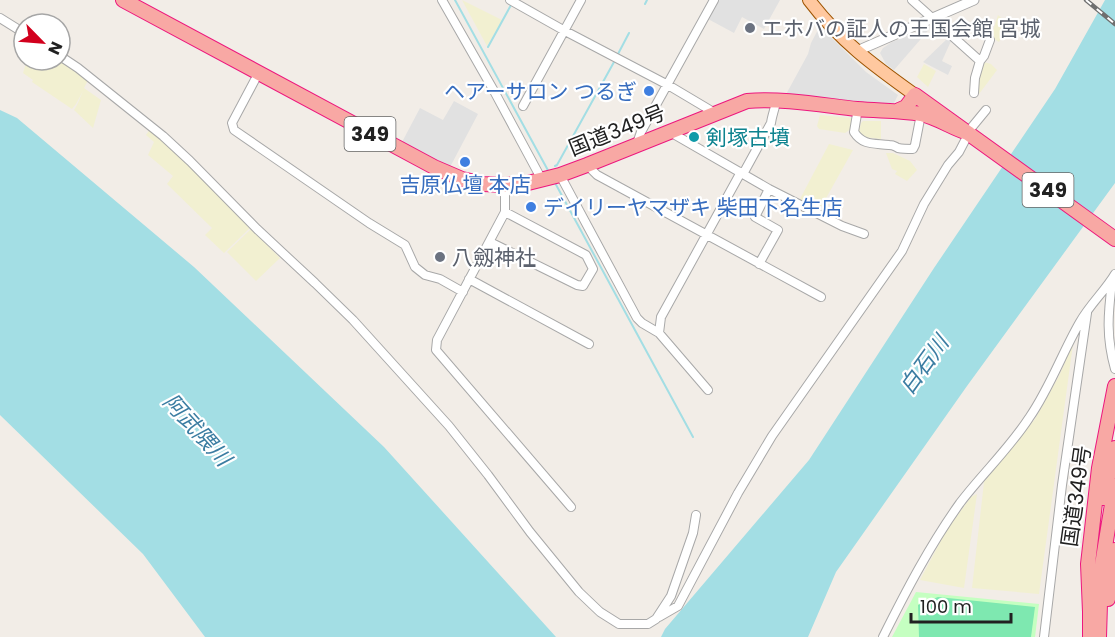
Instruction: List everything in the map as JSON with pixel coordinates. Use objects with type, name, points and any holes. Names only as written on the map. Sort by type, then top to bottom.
[{"type":"highway","name":"国道349号","points":[[123,0],[449,175],[483,184],[524,184],[551,178],[747,101],[776,101],[898,111]]},
{"type":"highway","points":[[898,111],[906,107],[915,95]]},
{"type":"highway","name":"349","points":[[915,95],[1115,239]]},
{"type":"highway","name":"349","points":[[898,111],[937,119],[974,137]]},
{"type":"highway","name":"国道349号","points":[[1090,612],[1088,564],[1099,468],[1115,386]]},
{"type":"highway","points":[[1090,637],[1097,534],[1115,448]]},
{"type":"highway","points":[[1099,637],[1101,571],[1115,486]]},
{"type":"highway","points":[[1105,637],[1108,592],[1115,550]]},
{"type":"main road","points":[[809,0],[832,28],[857,51],[915,95]]},
{"type":"street","points":[[442,0],[494,91],[551,178],[637,318],[659,333],[708,390]]},
{"type":"street","points":[[510,0],[668,85],[715,113]]},
{"type":"street","points":[[523,106],[581,0]]},
{"type":"street","points":[[636,146],[641,132],[714,0]]},
{"type":"street","points":[[912,0],[980,62]]},
{"type":"street","points":[[857,51],[974,0]]},
{"type":"street","points":[[974,93],[975,78],[990,40]]},
{"type":"street","points":[[72,64],[163,136],[353,320],[449,426],[579,592],[600,612],[619,624],[648,624],[678,606],[738,493],[772,435],[902,251],[924,204],[948,165],[974,137],[986,110]]},
{"type":"street","points":[[258,74],[232,123],[234,130],[369,223],[405,245],[415,267],[425,275],[440,279],[463,292]]},
{"type":"street","points":[[659,333],[661,317],[771,123],[776,101]]},
{"type":"street","points":[[861,109],[857,114],[854,132],[856,136],[862,141],[900,148],[913,149],[921,114]]},
{"type":"street","points":[[670,132],[769,189],[842,226],[864,234]]},
{"type":"street","points":[[586,165],[597,175],[821,297]]},
{"type":"street","points":[[505,185],[505,213],[437,340],[436,350],[571,507]]},
{"type":"street","points":[[759,264],[778,230],[755,217],[769,189]]},
{"type":"street","points":[[490,242],[577,285],[584,286],[593,269],[586,255],[505,213]]},
{"type":"street","points":[[883,637],[941,530],[962,500],[1031,417],[1081,320],[1114,276]]},
{"type":"street","points":[[1114,276],[1108,330],[1115,369]]},
{"type":"street","points":[[469,279],[589,344]]},
{"type":"street","points":[[1044,637],[1062,485],[1087,312]]},
{"type":"street","points":[[648,624],[656,619],[671,596],[693,533],[696,515]]},
{"type":"shaded area","points":[[462,0],[502,20],[487,46]]},
{"type":"shaded area","points":[[717,0],[780,0],[764,29],[742,17],[734,33],[708,19]]},
{"type":"shaded area","points":[[998,15],[1008,24],[999,42],[991,37]]},
{"type":"shaded area","points":[[933,25],[894,70],[886,64],[880,53],[883,48]]},
{"type":"shaded area","points":[[820,26],[866,72],[898,95],[894,103],[784,98]]},
{"type":"shaded area","points":[[948,38],[951,41],[942,61],[952,66],[948,75],[923,62]]},
{"type":"shaded area","points":[[984,62],[991,64],[997,70],[979,94],[976,92],[981,65]]},
{"type":"shaded area","points":[[924,64],[936,71],[928,87],[917,77]]},
{"type":"shaded area","points":[[72,69],[88,80],[84,88],[101,100],[93,128],[74,110],[83,91],[72,109],[32,82],[33,80],[23,73],[72,72]]},
{"type":"shaded area","points":[[454,101],[478,114],[449,169],[401,144],[420,108],[443,120]]},
{"type":"shaded area","points":[[820,115],[852,118],[851,129],[845,133],[819,129],[817,126]]},
{"type":"shaded area","points":[[863,121],[881,121],[881,139],[858,134]]},
{"type":"shaded area","points":[[150,129],[162,138],[251,227],[224,253],[205,235],[212,228],[167,184],[173,176],[148,155],[154,142],[146,135]]},
{"type":"shaded area","points":[[829,144],[853,150],[820,209],[800,199]]},
{"type":"shaded area","points":[[886,153],[893,153],[910,161],[917,170],[907,181],[895,174],[897,171],[892,169]]},
{"type":"shaded area","points":[[251,229],[280,258],[256,281],[227,252]]},
{"type":"shaded area","points":[[1073,344],[1039,594],[972,588],[984,482],[1035,419],[1059,376]]},
{"type":"shaded area","points":[[977,494],[964,588],[920,580],[946,531],[971,497]]},
{"type":"green space","points":[[916,592],[1039,604],[1035,637],[892,637]]},
{"type":"green space","points":[[938,597],[1035,607],[1031,637],[919,637],[918,605]]},
{"type":"water","name":"白石川","points":[[1105,0],[1115,0],[1115,183],[967,386],[836,572],[808,637],[661,637],[665,629],[809,460],[934,268],[1055,89]]},
{"type":"water","name":"阿武隈川","points":[[0,110],[17,118],[194,267],[384,447],[556,637],[205,637],[143,554],[0,415]]},
{"type":"waterway","points":[[455,0],[550,174]]},
{"type":"waterway","points":[[645,4],[647,0]]},
{"type":"waterway","points":[[488,47],[511,5]]},
{"type":"waterway","points":[[618,54],[629,33]]},
{"type":"waterway","points":[[555,166],[614,62]]},
{"type":"waterway","points":[[554,181],[693,437]]},
{"type":"railway","points":[[1086,0],[1115,24]]},
{"type":"place","name":"エホバの証人の王国会館 宮城","points":[[750,28]]},
{"type":"place","name":"ヘアーサロン つるぎ","points":[[649,91]]},
{"type":"place","name":"剣塚古墳","points":[[694,137]]},
{"type":"place","name":"吉原仏壇 本店","points":[[465,162]]},
{"type":"place","name":"デイリーヤマザキ 柴田下名生店","points":[[531,207]]},
{"type":"place","name":"八劔神社","points":[[440,257]]}]
